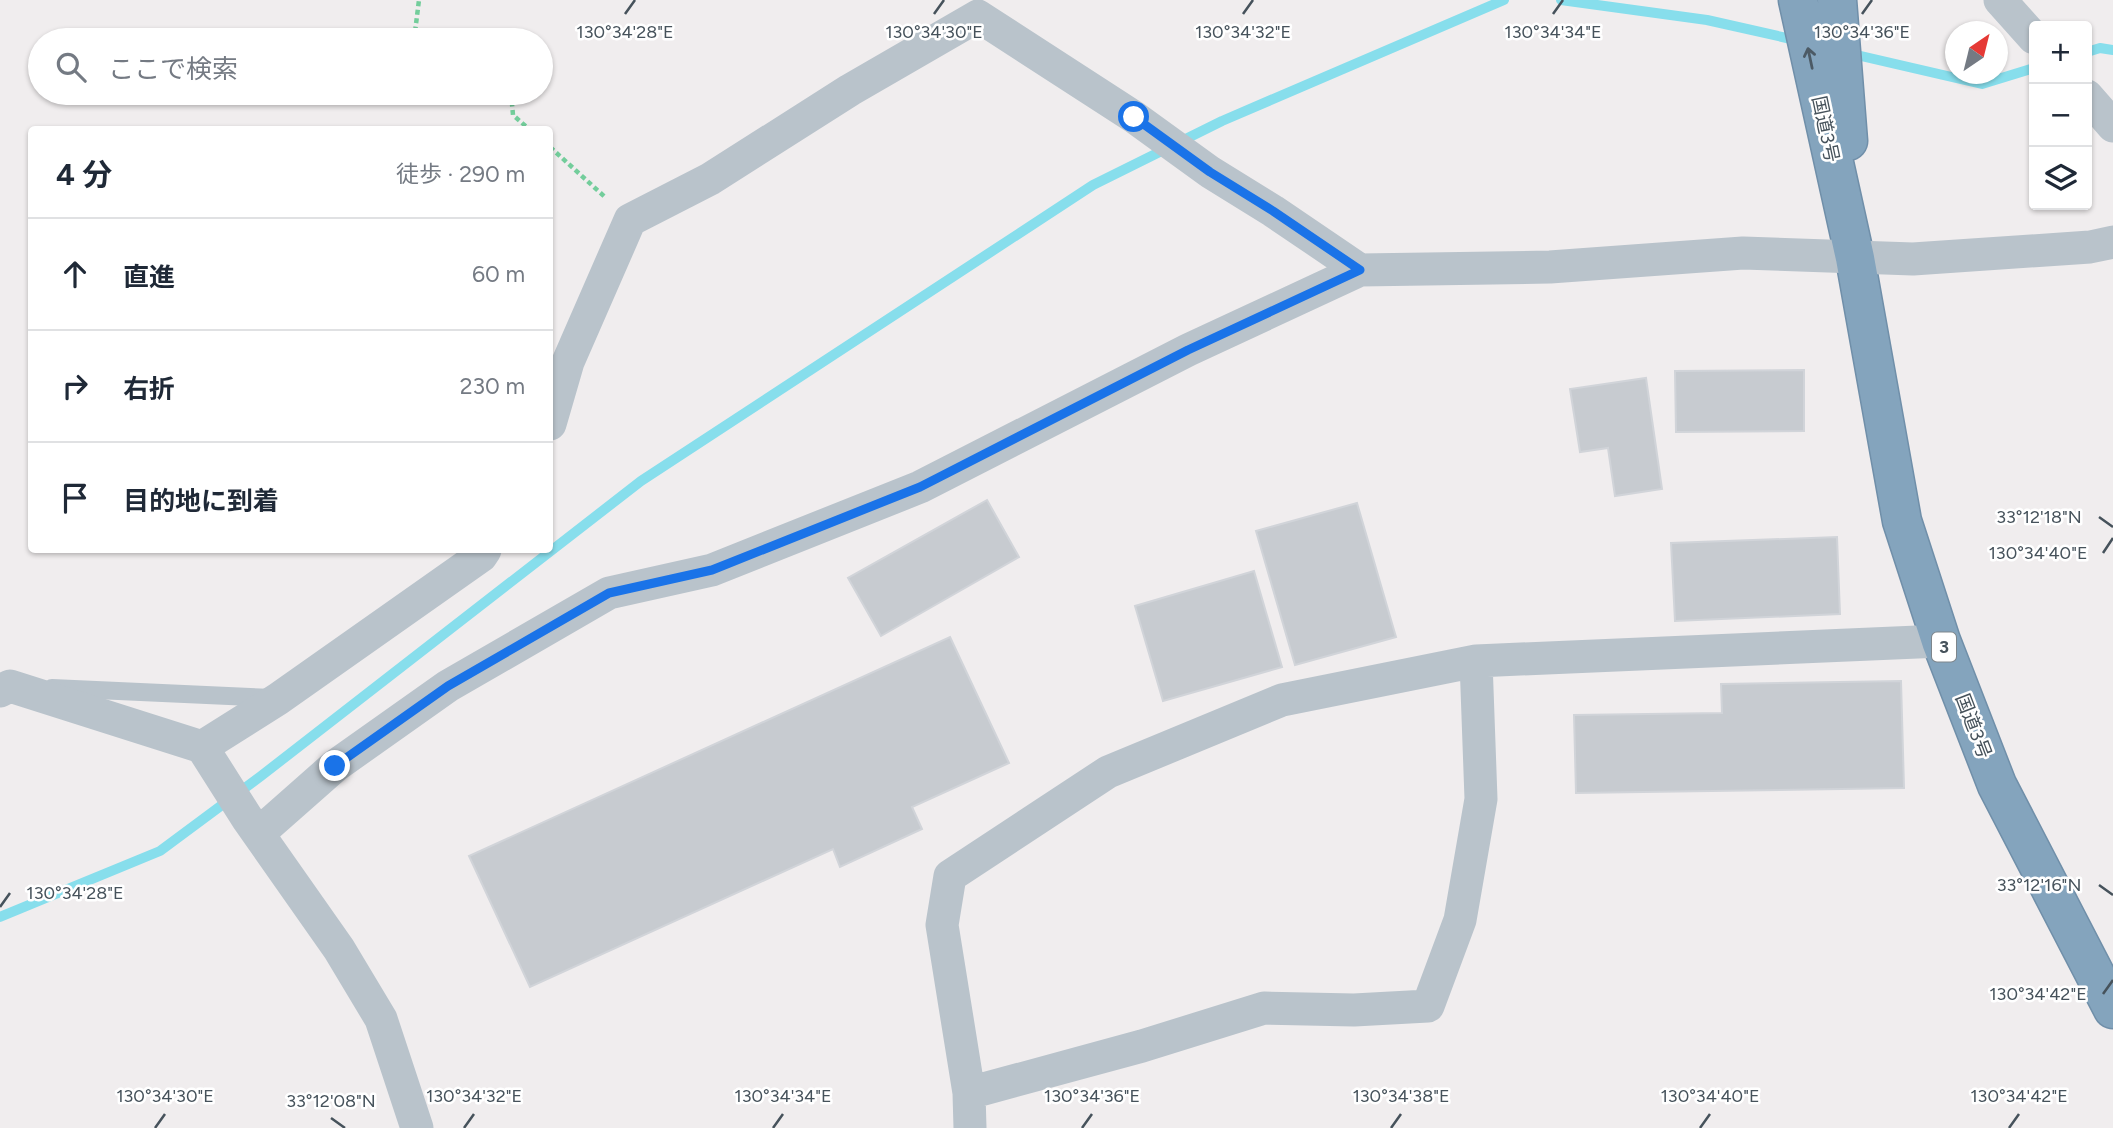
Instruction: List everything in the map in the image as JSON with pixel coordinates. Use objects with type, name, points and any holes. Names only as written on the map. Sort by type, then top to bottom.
[{"type":"highway","name":"国道3号","points":[[1798,0],[1835,118]]},
{"type":"highway","name":"国道3号","points":[[1837,1],[1835,118],[1854,258],[1902,522],[1941,641],[1997,785],[2113,1009]]},
{"type":"street","points":[[2000,0],[2029,32]]},
{"type":"street","points":[[553,414],[568,362],[630,220],[710,179],[850,90],[978,16],[1134,117],[1210,172],[1360,270]]},
{"type":"street","points":[[253,825],[448,686],[609,593],[712,570],[920,487],[1188,350],[1360,270],[1550,267],[1743,253],[1854,258],[1941,257],[2090,247],[2113,242]]},
{"type":"street","points":[[208,757],[278,699],[483,553]]},
{"type":"street","points":[[970,1128],[969,1093],[942,925],[950,876],[1108,772],[1282,699],[1476,661],[1941,641]]},
{"type":"street","points":[[969,1093],[1142,1046],[1264,1008],[1354,1010],[1428,1006],[1460,920],[1481,799],[1476,661]]},
{"type":"street","points":[[3,686],[208,757],[339,949],[381,1019],[417,1128]]},
{"type":"lane","points":[[3,686],[278,699]]},
{"type":"path","points":[[416,28],[419,0]]},
{"type":"path","points":[[512,105],[513,115],[525,126]]},
{"type":"path","points":[[553,150],[630,220]]},
{"type":"building","points":[[1804,370],[1804,431],[1676,432],[1675,371]]},
{"type":"building","points":[[1646,378],[1662,489],[1615,496],[1608,448],[1580,452],[1570,389]]},
{"type":"building","points":[[987,500],[1019,557],[881,636],[848,578]]},
{"type":"building","points":[[1357,503],[1396,637],[1295,665],[1256,531]]},
{"type":"building","points":[[1837,537],[1840,614],[1675,621],[1671,543]]},
{"type":"building","points":[[1254,571],[1282,667],[1163,701],[1135,606]]},
{"type":"building","points":[[950,637],[1009,763],[912,807],[922,829],[840,867],[833,849],[530,987],[469,856]]},
{"type":"building","points":[[1901,681],[1904,788],[1576,793],[1574,715],[1722,713],[1721,684]]},
{"type":"waterway","points":[[553,549],[641,481],[1093,185],[1222,121],[1504,0]]},
{"type":"waterway","points":[[1561,0],[1707,20],[1800,41]]},
{"type":"waterway","points":[[2092,50],[2100,48],[2113,50]]},
{"type":"waterway","points":[[1848,53],[1982,84],[2029,70]]},
{"type":"waterway","points":[[0,917],[160,851],[548,553]]},
{"type":"route","points":[[335,766],[448,686],[609,593],[712,570],[920,487],[1188,350],[1360,270],[1210,172],[1134,117]]}]
